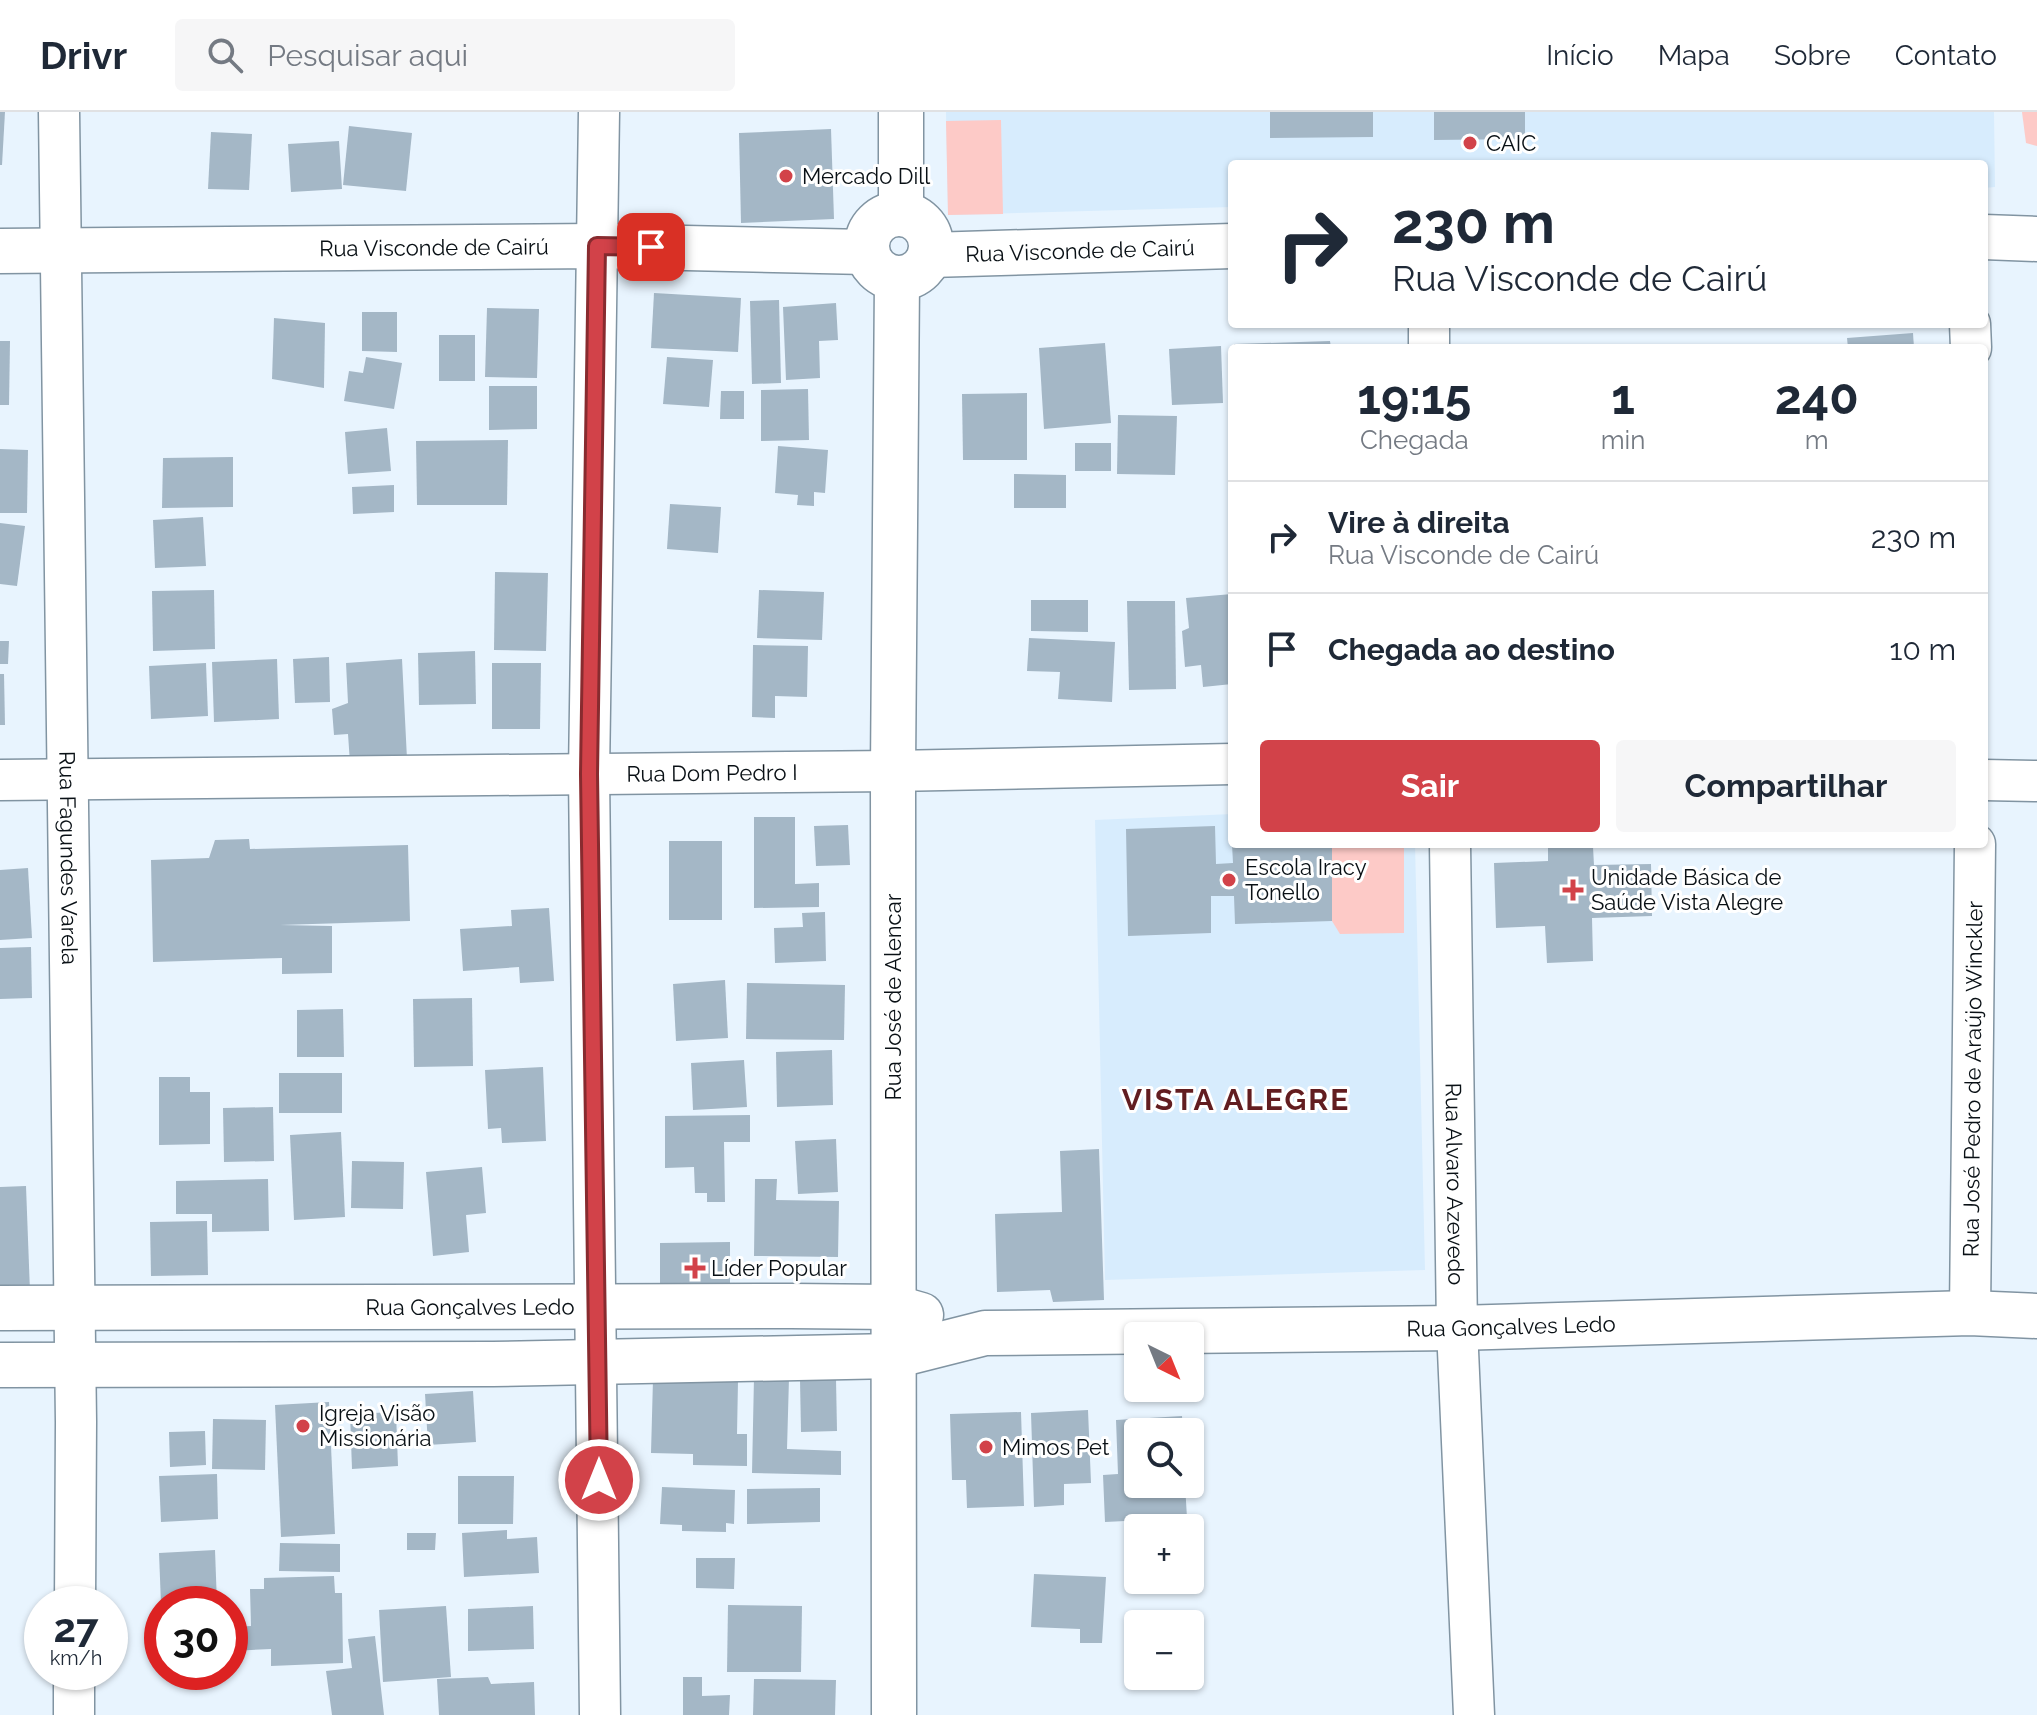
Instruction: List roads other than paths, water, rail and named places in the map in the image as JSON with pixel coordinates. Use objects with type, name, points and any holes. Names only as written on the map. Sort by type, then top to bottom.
[{"type":"street","name":"Rua Fagundes Varela","points":[[59,112],[75,1309],[75,1586]]},
{"type":"street","points":[[599,112],[589,774],[598,1307],[600,1715]]},
{"type":"street","points":[[898,262],[875,225],[886,216],[901,214],[901,112]]},
{"type":"street","points":[[1988,237],[2037,239]]},
{"type":"street","name":"Rua Visconde de Cairú","points":[[0,251],[597,246],[898,262],[1228,246]]},
{"type":"street","name":"Rua José de Alencar","points":[[894,1715],[893,771],[898,262]]},
{"type":"street","name":"Rua Dom Pedro I","points":[[0,780],[893,771],[1228,764]]},
{"type":"street","points":[[1988,780],[2037,781]]},
{"type":"street","name":"Rua Alvaro Azevedo","points":[[1450,848],[1457,1328],[1474,1715]]},
{"type":"street","name":"Rua José Pedro de Araújo Winckler","points":[[1970,1313],[1975,848]]},
{"type":"street","points":[[339,1365],[340,1306]]},
{"type":"street","name":"Rua Gonçalves Ledo","points":[[0,1308],[893,1307],[985,1333]]},
{"type":"street","name":"Rua Gonçalves Ledo","points":[[0,1365],[339,1365],[894,1356],[985,1333],[1457,1328],[1970,1313],[2037,1316]]},
{"type":"street","points":[[74,1690],[74,1715]]},
{"type":"place","name":"CAIC","points":[[1470,143]]},
{"type":"place","name":"Mercado Dill","points":[[786,176]]},
{"type":"place","name":"Escola Iracy Tonello","points":[[1229,880]]},
{"type":"place","name":"Unidade Básica de Saúde Vista Alegre","points":[[1573,890]]},
{"type":"place","name":"Líder Popular","points":[[695,1268]]},
{"type":"place","name":"Igreja Visão Missionária","points":[[303,1426]]},
{"type":"place","name":"Mimos Pet","points":[[986,1447]]},
{"type":"district","name":"VISTA ALEGRE","points":[[1236,1100]]}]
